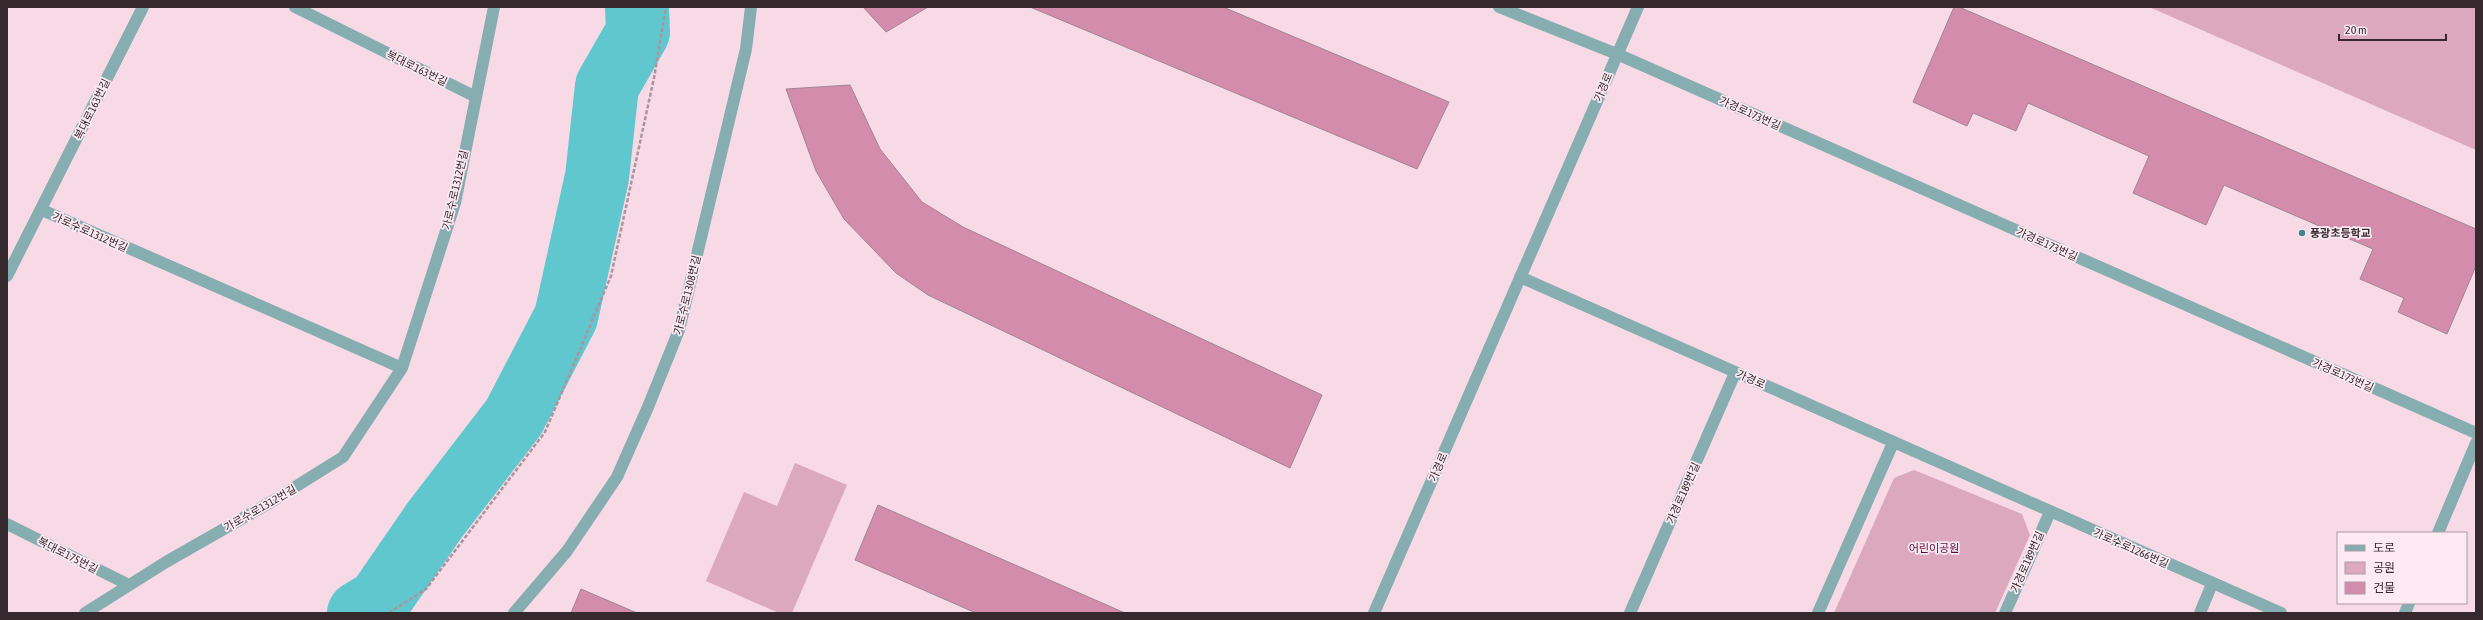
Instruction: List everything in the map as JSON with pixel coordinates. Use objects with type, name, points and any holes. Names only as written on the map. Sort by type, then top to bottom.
[{"type":"street","name":"복대로163번길","points":[[42,210],[143,7]]},
{"type":"street","name":"복대로163번길","points":[[295,7],[476,97]]},
{"type":"street","name":"가로수로1312번길","points":[[85,613],[343,457],[402,368],[455,204],[494,7]]},
{"type":"street","name":"가로수로1308번길","points":[[514,613],[567,551],[617,477],[679,330],[746,49],[751,7]]},
{"type":"street","name":"가경로173번길","points":[[1499,7],[1617,54],[2476,433]]},
{"type":"street","name":"가경로","points":[[1374,613],[1638,7]]},
{"type":"street","points":[[7,276],[42,210]]},
{"type":"street","name":"가로수로1312번길","points":[[42,210],[402,368]]},
{"type":"street","name":"가경로","points":[[1520,278],[1981,482]]},
{"type":"street","name":"가경로189번길","points":[[1630,613],[1735,372]]},
{"type":"street","points":[[1818,613],[1893,443]]},
{"type":"street","points":[[2438,532],[2476,443]]},
{"type":"street","name":"가로수로1266번길","points":[[1981,482],[2281,613]]},
{"type":"street","name":"가경로189번길","points":[[2005,613],[2050,512]]},
{"type":"street","name":"복대로175번길","points":[[7,524],[129,585]]},
{"type":"street","points":[[2200,613],[2212,584]]},
{"type":"path","points":[[389,613],[426,589],[545,432],[611,276],[654,78],[666,7]]},
{"type":"green space","points":[[2149,7],[2476,7],[2476,150]]},
{"type":"green space","points":[[795,463],[847,485],[792,613],[779,613],[706,581],[744,492],[777,506]]},
{"type":"green space","name":"어린이공원","points":[[1914,470],[2022,514],[2030,535],[1995,613],[1834,613],[1894,478]]},
{"type":"building","points":[[863,7],[928,7],[886,32]]},
{"type":"building","points":[[1030,7],[1223,7],[1449,102],[1417,169]]},
{"type":"building","points":[[1954,7],[1959,7],[2476,229],[2476,266],[2447,334],[2398,312],[2404,298],[2360,279],[2373,249],[2224,185],[2206,225],[2133,193],[2149,156],[2028,103],[2016,131],[1973,113],[1967,126],[1913,102]]},
{"type":"building","points":[[850,85],[880,149],[922,202],[963,227],[1322,395],[1290,468],[928,295],[896,273],[844,219],[816,171],[786,89]]},
{"type":"building","points":[[878,505],[1125,613],[976,613],[855,560]]},
{"type":"building","points":[[581,589],[637,613],[571,613]]},
{"type":"waterway","points":[[359,613],[379,601],[434,521],[514,417],[566,317],[597,177],[607,86],[638,32],[637,7]]},
{"type":"place","name":"풍광초등학교","points":[[2302,233]]}]
